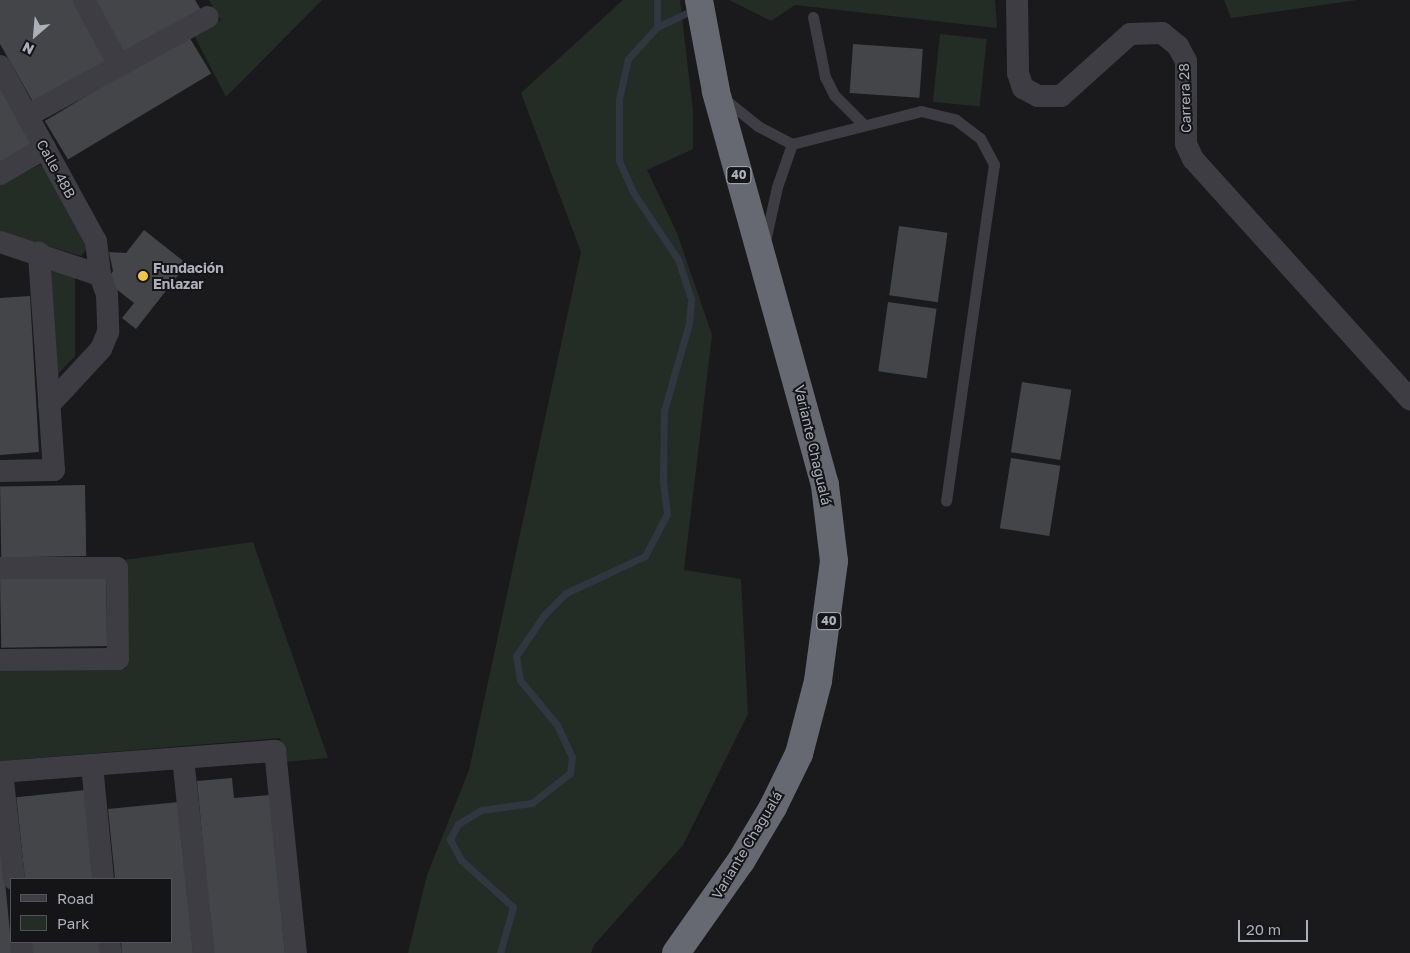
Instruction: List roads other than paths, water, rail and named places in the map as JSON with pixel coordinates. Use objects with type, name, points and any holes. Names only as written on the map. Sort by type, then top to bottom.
[{"type":"highway","name":"Variante Chagualá","points":[[676,953],[740,861],[773,806],[799,754],[818,681],[828,621],[834,561],[825,485],[799,383],[760,260],[716,92],[699,0]]},
{"type":"street","points":[[84,0],[119,65]]},
{"type":"street","name":"Carrera 28","points":[[1017,0],[1018,73],[1023,88],[1038,96],[1061,96],[1130,34],[1162,34],[1178,46],[1186,61],[1186,144],[1193,159],[1410,399]]},
{"type":"street","points":[[27,116],[208,17]]},
{"type":"street","name":"Calle 48B","points":[[0,66],[96,241],[100,275],[107,294],[108,332],[101,349],[87,368],[49,405]]},
{"type":"street","points":[[0,174],[45,148]]},
{"type":"street","points":[[0,242],[39,253],[100,275]]},
{"type":"street","points":[[0,471],[54,470],[39,253]]},
{"type":"street","points":[[0,568],[117,568],[118,650],[118,659],[0,660]]},
{"type":"street","points":[[14,878],[1,772],[275,751],[296,953]]},
{"type":"street","points":[[183,758],[204,953]]},
{"type":"street","points":[[92,765],[103,878]]},
{"type":"lane","points":[[813,17],[825,77],[834,95],[863,124]]},
{"type":"lane","points":[[716,92],[758,126],[792,144],[863,124],[921,111],[956,120],[980,138],[994,164],[946,501]]},
{"type":"lane","points":[[760,260],[777,187],[792,144]]},
{"type":"waterway","points":[[657,0],[657,27]]},
{"type":"waterway","points":[[500,953],[513,907],[461,860],[450,839],[458,824],[481,810],[532,803],[570,773],[572,757],[557,725],[520,680],[516,656],[544,615],[566,593],[645,556],[667,514],[663,479],[664,411],[689,323],[691,299],[679,261],[633,192],[619,160],[619,99],[628,59],[657,27],[695,9]]},
{"type":"place","name":"Fundación Enlazar","points":[[143,276]]}]
